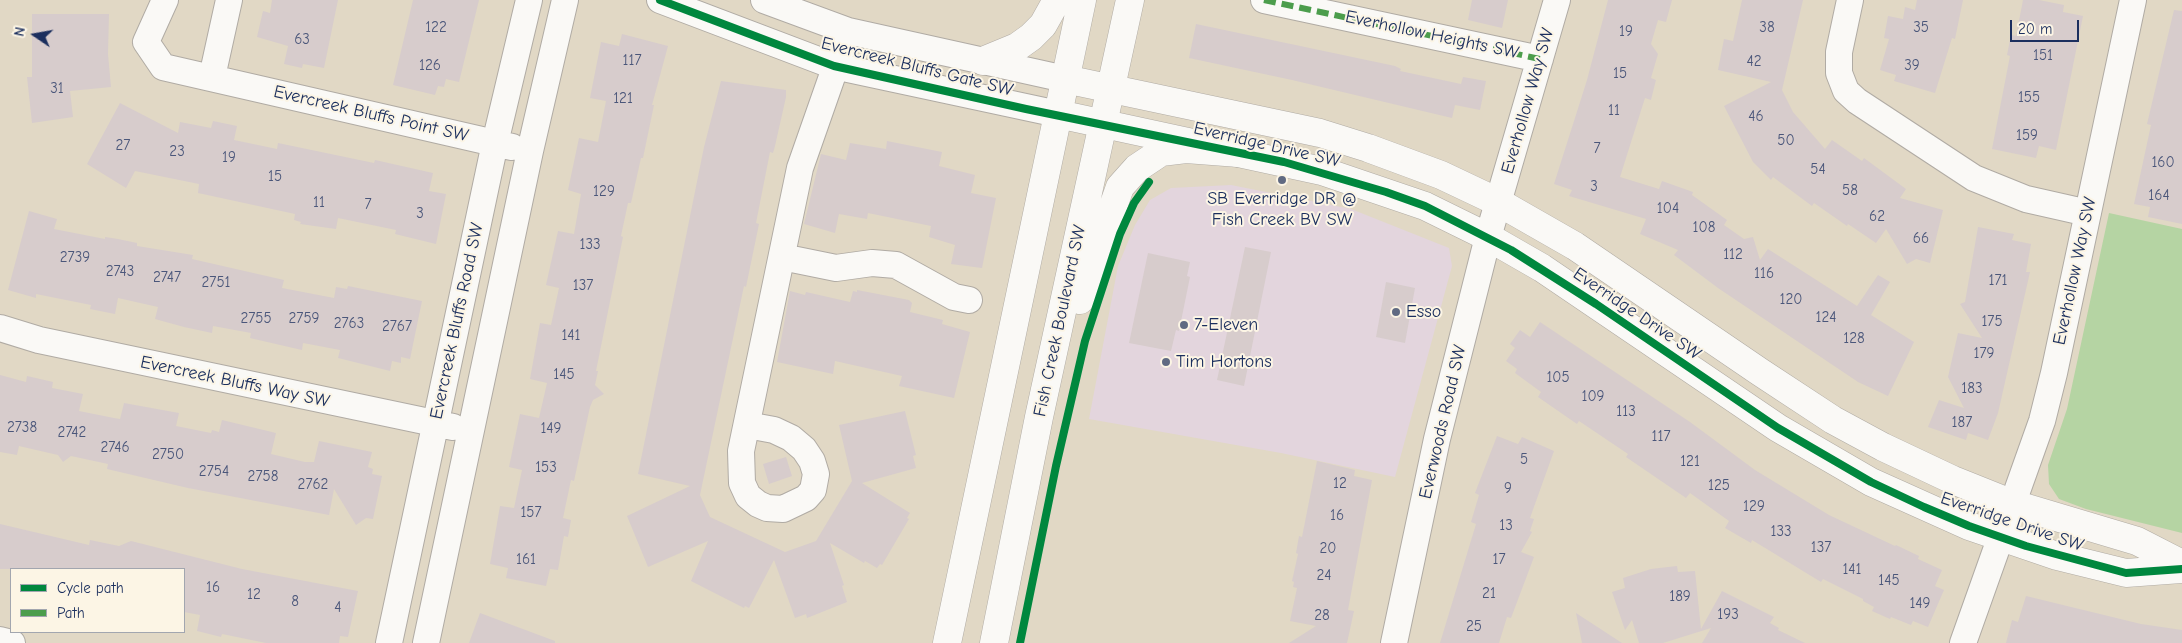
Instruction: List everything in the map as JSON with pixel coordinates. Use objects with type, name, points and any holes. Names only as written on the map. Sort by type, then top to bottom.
[{"type":"street","name":"Evercreek Bluffs Point SW","points":[[165,0],[146,42],[163,67],[530,151]]},
{"type":"street","points":[[212,77],[228,0]]},
{"type":"street","name":"Evercreek Bluffs Road SW","points":[[389,643],[494,143],[529,0]]},
{"type":"street","name":"Evercreek Bluffs Road SW","points":[[426,643],[530,151],[565,0]]},
{"type":"street","name":"Evercreek Bluffs Gate SW","points":[[660,0],[834,66],[1058,114]]},
{"type":"street","name":"Evercreek Bluffs Gate SW","points":[[764,0],[848,31],[1065,79]]},
{"type":"street","points":[[983,61],[1018,47],[1031,37],[1043,25],[1057,0]]},
{"type":"street","points":[[947,643],[1082,0]]},
{"type":"street","name":"Fish Creek Boulevard SW","points":[[994,643],[1039,417],[1130,0]]},
{"type":"street","name":"Everhollow Heights SW","points":[[1264,0],[1540,58]]},
{"type":"street","name":"Everhollow Way SW","points":[[1498,202],[1557,0]]},
{"type":"street","points":[[1850,0],[1839,52],[1839,73],[1846,91],[1857,101],[1974,178],[2026,199],[2088,213]]},
{"type":"street","name":"Everhollow Way SW","points":[[1963,643],[2042,421],[2054,373],[2132,0]]},
{"type":"street","points":[[747,425],[800,168],[834,66],[848,31]]},
{"type":"street","name":"Everridge Drive SW","points":[[1065,79],[1320,133],[1441,175],[1498,202],[1576,246],[1833,420],[1883,447],[1953,480],[2013,504],[2136,541],[2182,564]]},
{"type":"street","name":"Everridge Drive SW","points":[[1058,114],[1322,171],[1425,206],[1488,237],[1542,268],[1815,451],[1870,482],[1969,526],[2057,556],[2126,573],[2182,569]]},
{"type":"street","points":[[1039,417],[1120,187],[1137,168],[1161,152],[1186,149],[1240,153]]},
{"type":"street","name":"Everwoods Road SW","points":[[1394,643],[1437,440],[1498,202]]},
{"type":"street","points":[[782,257],[836,268],[872,263],[896,264],[954,297],[969,300]]},
{"type":"street","name":"Evercreek Bluffs Way SW","points":[[0,328],[68,346],[471,431]]},
{"type":"street","points":[[1740,401],[1760,372]]},
{"type":"street","points":[[0,640],[12,643]]},
{"type":"shaded area","points":[[1231,185],[1351,209],[1449,248],[1452,266],[1395,477],[1281,453],[1089,419],[1118,266],[1135,225],[1150,200],[1171,188]]},
{"type":"green space","points":[[2109,213],[2182,229],[2182,533],[2086,509],[2059,499],[2049,484],[2048,465],[2067,409]]},
{"type":"building","points":[[272,0],[338,0],[324,68],[303,64],[302,68],[284,64],[288,46],[257,37],[263,11],[270,13]]},
{"type":"building","points":[[413,0],[479,0],[459,82],[446,79],[444,87],[438,86],[435,95],[393,85]]},
{"type":"building","points":[[1472,0],[1508,0],[1502,28],[1468,20]]},
{"type":"building","points":[[1608,0],[1672,0],[1666,22],[1658,20],[1651,44],[1658,54],[1651,78],[1656,80],[1651,100],[1645,98],[1620,177],[1659,189],[1662,181],[1693,192],[1692,195],[1727,220],[1724,225],[1744,239],[1753,237],[1760,260],[1768,249],[1857,306],[1878,275],[1890,282],[1871,315],[1914,342],[1888,396],[1858,382],[1718,288],[1674,255],[1678,250],[1640,234],[1646,219],[1569,196],[1572,190],[1554,184],[1587,80]]},
{"type":"building","points":[[1742,0],[1803,0],[1782,90],[1793,112],[1825,149],[1832,140],[1862,161],[1864,158],[1906,189],[1900,198],[1943,210],[1930,263],[1916,259],[1907,264],[1886,229],[1876,243],[1814,203],[1812,206],[1773,177],[1771,180],[1753,162],[1724,106],[1771,82],[1718,70],[1724,39],[1733,41]]},
{"type":"building","points":[[1917,0],[1963,0],[1955,39],[1952,38],[1935,93],[1894,81],[1896,75],[1880,70],[1889,39],[1884,38],[1888,16],[1903,19],[1905,7],[1915,10]]},
{"type":"building","points":[[2023,0],[2039,0],[2064,5],[2063,12],[2083,16],[2056,150],[2039,146],[2036,158],[1992,149],[2010,56],[2007,55],[2011,35],[2016,36]]},
{"type":"building","points":[[2174,10],[2182,11],[2182,224],[2148,217],[2150,207],[2134,204],[2151,125],[2147,124]]},
{"type":"building","points":[[32,14],[109,14],[108,54],[111,87],[70,91],[73,117],[32,123],[27,77],[32,77]]},
{"type":"building","points":[[1196,24],[1395,66],[1401,69],[1400,71],[1461,84],[1463,77],[1486,81],[1480,110],[1455,105],[1452,118],[1189,58]]},
{"type":"building","points":[[622,34],[668,46],[652,105],[654,105],[643,158],[641,158],[631,203],[628,203],[596,371],[598,371],[595,385],[604,394],[593,400],[590,407],[574,481],[571,480],[563,518],[571,520],[568,537],[564,536],[558,570],[550,569],[546,586],[506,578],[508,568],[490,564],[500,506],[514,508],[522,470],[509,467],[520,414],[539,418],[547,383],[530,379],[540,323],[551,325],[559,288],[546,285],[558,231],[574,234],[581,194],[568,190],[579,138],[598,142],[606,101],[590,98],[601,42],[619,46]]},
{"type":"building","points":[[721,81],[786,90],[786,97],[773,153],[770,152],[756,223],[759,224],[700,495],[710,517],[785,552],[816,541],[852,481],[839,425],[905,411],[916,455],[913,456],[916,468],[862,483],[910,513],[907,518],[909,519],[882,565],[880,564],[877,568],[865,561],[864,563],[830,543],[844,585],[842,586],[847,602],[807,618],[806,614],[795,618],[774,560],[749,608],[745,606],[744,608],[691,581],[708,541],[648,567],[627,516],[690,486],[638,474],[704,147]]},
{"type":"building","points":[[120,103],[178,133],[180,122],[211,128],[213,121],[237,126],[234,140],[277,149],[278,143],[374,163],[375,160],[433,173],[429,191],[446,194],[436,244],[395,234],[396,230],[338,218],[336,229],[300,224],[301,222],[294,220],[295,214],[198,193],[199,184],[135,171],[126,188],[87,164]]},
{"type":"building","points":[[887,141],[942,152],[939,166],[975,175],[971,193],[996,198],[982,268],[951,264],[955,245],[929,237],[931,226],[868,213],[867,219],[839,214],[835,233],[804,224],[821,154],[846,160],[850,143],[886,149]]},
{"type":"building","points":[[29,211],[57,219],[54,229],[105,239],[105,237],[118,239],[137,243],[137,246],[193,255],[192,259],[284,280],[282,288],[334,298],[336,287],[347,289],[348,286],[422,301],[410,359],[401,357],[401,363],[392,361],[390,371],[338,358],[340,350],[303,343],[302,350],[250,338],[251,333],[213,326],[212,333],[184,327],[155,319],[158,307],[118,298],[115,314],[90,309],[91,305],[36,294],[36,298],[8,290]]},
{"type":"building","points":[[1978,227],[2014,234],[2012,240],[2031,244],[2026,272],[2030,272],[1998,413],[1988,440],[1968,433],[1966,440],[1928,427],[1939,400],[1964,408],[1948,377],[1958,333],[1982,338],[1960,304],[1965,302]]},
{"type":"building","points":[[1245,247],[1271,252],[1244,386],[1217,380]]},
{"type":"building","points":[[1148,253],[1190,262],[1187,276],[1190,277],[1179,331],[1176,330],[1171,351],[1129,343]]},
{"type":"building","name":"Esso","points":[[1386,282],[1415,288],[1405,343],[1376,337]]},
{"type":"building","points":[[857,290],[909,300],[912,303],[910,312],[943,320],[942,324],[970,332],[954,398],[899,386],[902,376],[835,361],[833,374],[777,362],[790,291],[805,295],[806,292],[850,302],[853,291],[857,292]]},
{"type":"building","points":[[1540,322],[1690,422],[1755,470],[1829,515],[1919,556],[1918,559],[1942,570],[1935,586],[1944,590],[1928,627],[1913,621],[1911,625],[1891,617],[1890,619],[1872,611],[1874,607],[1863,601],[1863,599],[1823,579],[1821,582],[1752,540],[1751,543],[1725,528],[1729,521],[1690,493],[1686,498],[1626,457],[1628,454],[1579,421],[1577,424],[1538,397],[1541,392],[1515,373],[1517,369],[1506,361],[1515,348],[1510,344],[1520,330],[1530,337]]},
{"type":"building","points":[[0,375],[26,382],[27,376],[53,382],[52,388],[83,394],[79,411],[120,419],[124,403],[179,413],[176,426],[211,433],[212,430],[219,432],[222,420],[276,433],[271,454],[305,462],[314,462],[319,441],[372,452],[368,467],[373,469],[372,474],[382,476],[373,519],[366,518],[356,525],[334,489],[329,515],[188,488],[107,469],[108,464],[71,456],[63,462],[58,455],[19,446],[17,455],[0,452]]},
{"type":"building","points":[[1497,436],[1518,444],[1522,437],[1554,451],[1530,518],[1534,519],[1530,531],[1532,532],[1521,552],[1534,557],[1511,618],[1507,617],[1499,643],[1440,643],[1476,524],[1471,522],[1479,495],[1475,493]]},
{"type":"building","points":[[786,457],[792,476],[769,484],[763,464]]},
{"type":"building","points":[[1317,461],[1355,470],[1354,476],[1372,480],[1348,610],[1354,611],[1347,643],[1289,643],[1316,626],[1290,621],[1297,588],[1293,587],[1294,582],[1292,581],[1298,554],[1296,553],[1299,536],[1302,537]]},
{"type":"building","points":[[0,524],[89,545],[90,540],[119,546],[131,541],[242,569],[358,591],[348,637],[340,636],[339,643],[266,643],[222,634],[221,637],[197,631],[200,615],[185,612],[185,568],[0,569]]},
{"type":"building","points":[[1677,566],[1678,572],[1695,571],[1701,629],[1722,591],[1774,617],[1770,623],[1779,628],[1778,630],[1805,643],[1702,643],[1711,628],[1663,643],[1639,643],[1632,620],[1625,630],[1612,592],[1625,588],[1623,578],[1651,569]]},
{"type":"building","points":[[2026,596],[2141,624],[2182,630],[2182,643],[2006,643],[2012,620],[2018,622]]},
{"type":"building","points":[[480,613],[555,641],[555,643],[469,643]]},
{"type":"building","points":[[1576,613],[1622,643],[1582,643]]},
{"type":"marked path","points":[[1264,0],[1540,59]]},
{"type":"cycle path","points":[[660,0],[834,66],[1026,109],[1284,162],[1386,192],[1425,206],[1511,250],[1596,304],[1778,428],[1871,482],[1969,526],[2026,546],[2126,573],[2182,569]]},
{"type":"cycle path","points":[[1020,643],[1056,466],[1085,341],[1120,234],[1134,203],[1149,182]]},
{"type":"place","name":"SB Everridge DR @ Fish Creek BV SW","points":[[1282,180]]},
{"type":"place","name":"Esso","points":[[1396,312]]},
{"type":"place","name":"7-Eleven","points":[[1184,325]]},
{"type":"place","name":"Tim Hortons","points":[[1166,362]]}]
